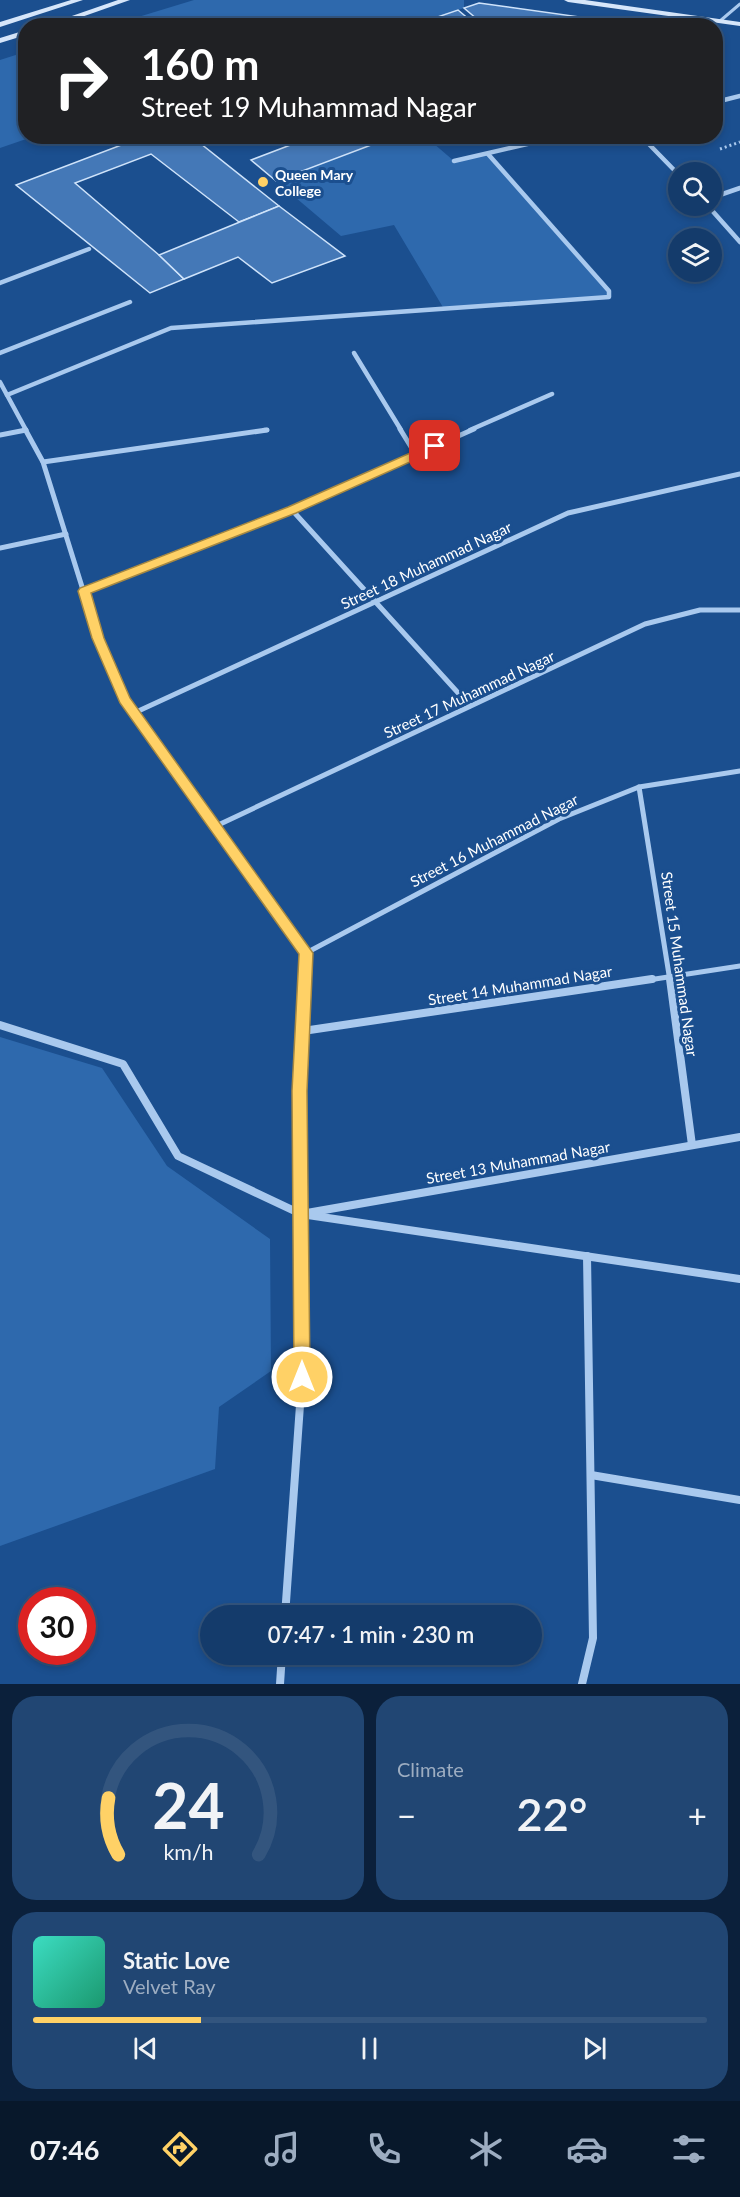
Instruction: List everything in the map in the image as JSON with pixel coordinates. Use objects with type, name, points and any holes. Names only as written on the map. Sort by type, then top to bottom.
[{"type":"main road","points":[[22,18],[79,0]]},
{"type":"main road","points":[[71,18],[126,0]]},
{"type":"main road","points":[[568,0],[698,18]]},
{"type":"main road","points":[[0,25],[18,19]]},
{"type":"main road","points":[[723,21],[740,24]]},
{"type":"main road","points":[[0,41],[18,35]]},
{"type":"street","points":[[723,100],[740,96]]},
{"type":"street","points":[[454,161],[529,144]]},
{"type":"street","points":[[649,144],[668,164]]},
{"type":"street","points":[[7,395],[171,328],[609,297],[609,291],[488,154]]},
{"type":"street","points":[[722,194],[740,188]]},
{"type":"street","points":[[717,216],[740,242]]},
{"type":"street","points":[[0,283],[89,249]]},
{"type":"street","points":[[0,353],[130,302]]},
{"type":"street","points":[[354,353],[416,455]]},
{"type":"street","points":[[0,382],[43,462],[98,638],[124,700],[306,953],[299,1091],[302,1377],[286,1605]]},
{"type":"street","points":[[84,591],[292,510],[552,394]]},
{"type":"street","points":[[0,435],[26,430]]},
{"type":"street","points":[[43,462],[267,430]]},
{"type":"street","name":"Street 18 Muhammad Nagar","points":[[134,713],[568,513],[740,474]]},
{"type":"street","points":[[292,510],[470,706]]},
{"type":"street","points":[[0,548],[66,534]]},
{"type":"street","name":"Street 17 Muhammad Nagar","points":[[216,826],[645,624],[700,610],[740,610]]},
{"type":"street","name":"Street 16 Muhammad Nagar","points":[[306,953],[559,819],[639,787],[740,771]]},
{"type":"street","name":"Street 15 Muhammad Nagar","points":[[639,787],[670,976],[692,1144]]},
{"type":"street","name":"Street 14 Muhammad Nagar","points":[[303,1031],[740,966]]},
{"type":"street","points":[[0,1025],[123,1064],[178,1156],[301,1214],[740,1280]]},
{"type":"street","name":"Street 13 Muhammad Nagar","points":[[301,1214],[740,1137]]},
{"type":"street","points":[[582,1684],[593,1638],[587,1256]]},
{"type":"street","points":[[591,1475],[740,1500]]},
{"type":"street","points":[[280,1684],[281,1665]]},
{"type":"lane","points":[[723,18],[740,4]]},
{"type":"path","points":[[720,149],[740,142]]},
{"type":"shaded area","points":[[194,0],[464,0],[464,8],[435,18],[135,18]]},
{"type":"shaded area","points":[[18,54],[18,142],[0,148],[0,60]]},
{"type":"shaded area","points":[[371,144],[434,144],[454,161],[488,154],[609,291],[609,297],[444,309],[394,225],[341,236],[276,181]]},
{"type":"shaded area","points":[[0,1037],[102,1068],[167,1166],[270,1239],[271,1371],[219,1407],[215,1469],[0,1546]]},
{"type":"building","points":[[479,3],[587,18],[476,18],[464,8]]},
{"type":"building","points":[[458,10],[468,18],[434,18]]},
{"type":"building","points":[[124,144],[201,144],[279,206],[239,222],[151,154],[75,183],[184,279],[150,293],[16,185]]},
{"type":"building","points":[[293,144],[374,144],[276,181],[251,160]]},
{"type":"building","points":[[279,206],[345,256],[272,283],[238,257],[184,279],[159,255]]},
{"type":"place","name":"Queen Mary College","points":[[263,182]]},
{"type":"route","points":[[302,1377],[299,1091],[306,953],[124,700],[98,638],[84,591],[292,510],[435,446]]}]
